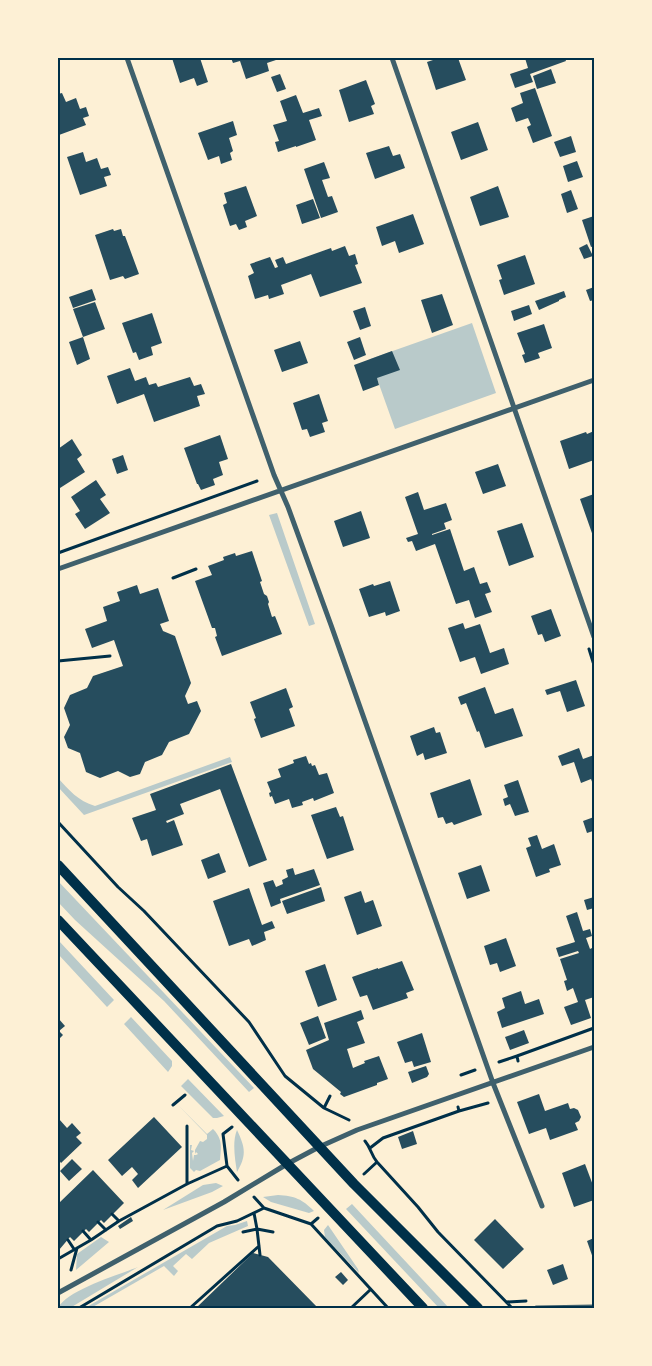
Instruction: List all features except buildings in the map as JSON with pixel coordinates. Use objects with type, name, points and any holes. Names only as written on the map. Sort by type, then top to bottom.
[{"type":"main road","points":[[58,865],[371,1202],[478,1308]]},
{"type":"main road","points":[[58,920],[423,1308]]},
{"type":"street","points":[[127,58],[268,457],[331,624],[493,1083],[542,1206]]},
{"type":"street","points":[[392,58],[594,637]]},
{"type":"street","points":[[58,569],[594,380]]},
{"type":"street","points":[[58,1293],[224,1202],[319,1147],[357,1130],[594,1047]]},
{"type":"street","points":[[536,1308],[594,1307]]},
{"type":"path","points":[[58,553],[257,481]]},
{"type":"path","points":[[173,578],[196,569]]},
{"type":"path","points":[[58,661],[110,656]]},
{"type":"path","points":[[58,822],[118,887],[144,911],[249,1022],[286,1076],[324,1108],[348,1119],[370,1148],[371,1156],[376,1162],[425,1215],[438,1232],[512,1308]]},
{"type":"path","points":[[517,1056],[594,1028]]},
{"type":"path","points":[[280,1081],[286,1076]]},
{"type":"path","points":[[173,1105],[185,1095]]},
{"type":"path","points":[[324,1108],[330,1096]]},
{"type":"path","points":[[370,1148],[383,1138],[459,1111]]},
{"type":"path","points":[[187,1126],[187,1184]]},
{"type":"path","points":[[59,1256],[91,1240],[119,1221],[187,1184],[227,1166]]},
{"type":"path","points":[[79,1308],[217,1226],[237,1221],[264,1208]]},
{"type":"path","points":[[254,1213],[260,1255]]},
{"type":"path","points":[[112,1214],[119,1221]]},
{"type":"path","points":[[98,1222],[106,1230]]},
{"type":"path","points":[[311,1224],[388,1308]]},
{"type":"path","points":[[243,1232],[257,1230],[273,1232]]},
{"type":"path","points":[[83,1231],[91,1240]]},
{"type":"path","points":[[68,1240],[76,1248]]},
{"type":"path","points":[[190,1308],[259,1246]]},
{"type":"path","points":[[67,1288],[76,1248]]},
{"type":"path","points":[[351,1308],[370,1290]]},
{"type":"shaded area","points":[[472,323],[496,393],[395,429],[370,359]]},
{"type":"shaded area","points":[[277,513],[315,624],[309,626],[269,515]]},
{"type":"shaded area","points":[[230,757],[232,762],[84,815],[58,787],[58,778],[79,798],[95,806]]},
{"type":"shaded area","points":[[58,881],[254,1088],[249,1092],[164,1001],[75,920],[58,902]]},
{"type":"shaded area","points":[[59,941],[114,1000],[107,1007],[58,954]]},
{"type":"shaded area","points":[[131,1017],[172,1061],[172,1066],[168,1072],[124,1024]]},
{"type":"shaded area","points":[[188,1079],[224,1116],[213,1118],[181,1086]]},
{"type":"shaded area","points":[[178,1105],[207,1134],[213,1129],[220,1140],[220,1160],[200,1171],[196,1170],[194,1172],[190,1168],[190,1145],[192,1145],[191,1150],[194,1151],[192,1153],[193,1161],[194,1155],[198,1154],[196,1152],[195,1154],[195,1150],[200,1141],[203,1142],[207,1139],[207,1135]]},
{"type":"shaded area","points":[[237,1130],[242,1141],[244,1156],[237,1172],[234,1145]]},
{"type":"shaded area","points":[[216,1183],[223,1186],[163,1210],[203,1185]]},
{"type":"shaded area","points":[[278,1195],[298,1199],[314,1211],[309,1213],[271,1202],[263,1197]]},
{"type":"shaded area","points":[[352,1204],[449,1308],[439,1308],[346,1209]]},
{"type":"shaded area","points":[[247,1221],[248,1226],[209,1243],[192,1259],[186,1254],[173,1266],[178,1271],[174,1276],[164,1266],[91,1308],[85,1308],[227,1226]]},
{"type":"shaded area","points":[[328,1225],[359,1273],[325,1237],[324,1230]]},
{"type":"shaded area","points":[[101,1237],[109,1242],[76,1270],[77,1254]]},
{"type":"shaded area","points":[[138,1267],[70,1308],[58,1308],[63,1301],[82,1289]]}]
